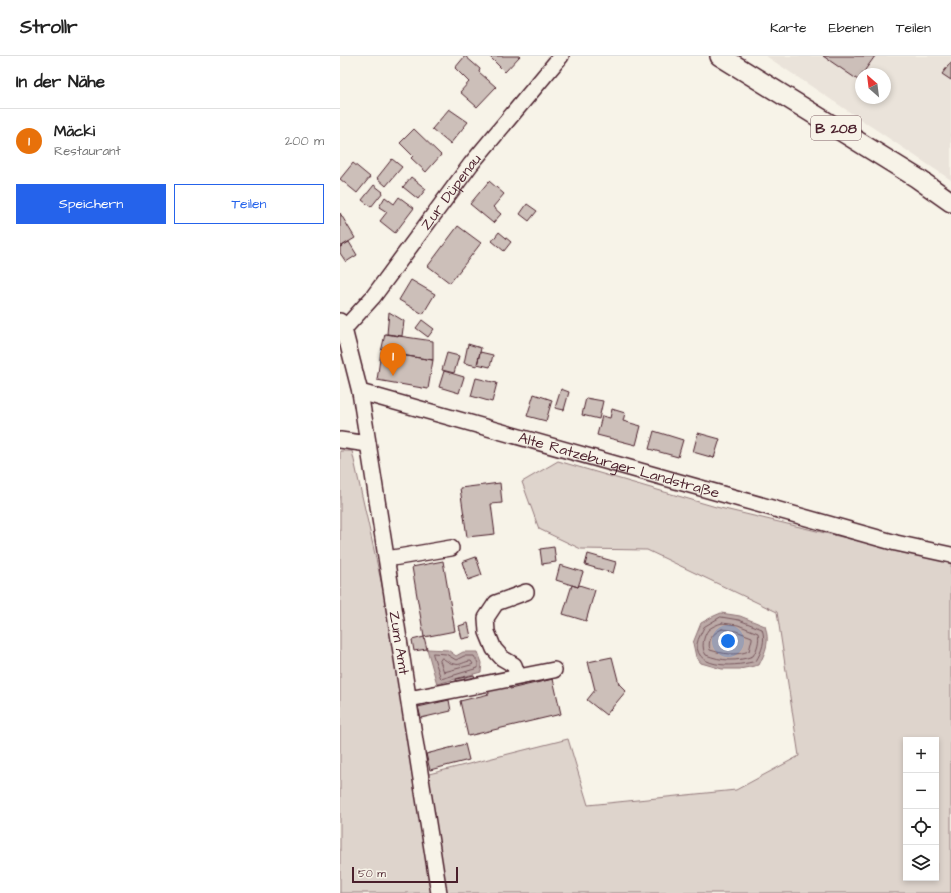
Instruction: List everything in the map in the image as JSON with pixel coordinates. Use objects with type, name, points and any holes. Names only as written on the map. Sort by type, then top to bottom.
[{"type":"main road","name":"B 208","points":[[720,56],[917,178],[951,202]]},
{"type":"street","name":"Zur Düpenau","points":[[342,325],[373,297],[471,164],[561,56]]},
{"type":"street","points":[[342,325],[360,392]]},
{"type":"street","name":"Zum Amt","points":[[360,392],[439,893]]},
{"type":"street","name":"Alte Ratzeburger Landstraße","points":[[360,392],[896,543],[951,555]]},
{"type":"street","points":[[340,440],[368,444]]},
{"type":"street","points":[[387,559],[451,548]]},
{"type":"street","points":[[518,676],[514,665],[502,658],[494,649],[487,632],[486,618],[496,603],[526,592]]},
{"type":"street","points":[[409,699],[554,670]]},
{"type":"shaded area","points":[[766,56],[951,56],[951,180]]},
{"type":"shaded area","points":[[340,451],[352,451],[385,599],[431,893],[340,893]]},
{"type":"shaded area","points":[[558,461],[716,507],[951,563],[951,893],[439,893],[421,776],[568,739],[588,805],[736,790],[799,756],[777,612],[647,550],[581,549],[539,529],[522,482]]},
{"type":"water","points":[[721,613],[740,616],[765,626],[767,641],[764,655],[759,665],[740,669],[722,669],[701,663],[696,657],[693,643],[701,623]]},
{"type":"water","points":[[427,649],[448,650],[456,656],[463,652],[478,652],[482,663],[481,672],[437,684]]},
{"type":"building","points":[[465,56],[480,69],[479,72],[496,87],[477,107],[460,92],[469,82],[455,68]]},
{"type":"building","points":[[489,56],[520,56],[505,72]]},
{"type":"building","points":[[823,56],[875,56],[866,68],[855,68],[855,78]]},
{"type":"building","points":[[951,62],[951,80],[942,74]]},
{"type":"building","points":[[449,109],[468,122],[450,144],[432,129]]},
{"type":"building","points":[[414,129],[441,155],[426,172],[411,158],[413,156],[400,143]]},
{"type":"building","points":[[392,159],[402,167],[386,186],[377,178]]},
{"type":"building","points":[[353,163],[370,177],[357,193],[340,179]]},
{"type":"building","points":[[411,177],[426,189],[418,199],[403,187]]},
{"type":"building","points":[[489,181],[504,194],[493,207],[501,214],[493,223],[470,204]]},
{"type":"building","points":[[374,185],[383,192],[371,207],[362,200]]},
{"type":"building","points":[[385,197],[394,204],[399,197],[414,208],[395,233],[380,221],[387,212],[379,207]]},
{"type":"building","points":[[527,204],[537,211],[529,221],[520,214]]},
{"type":"building","points":[[340,213],[355,238],[340,247]]},
{"type":"building","points":[[458,226],[481,243],[450,283],[428,266]]},
{"type":"building","points":[[499,232],[511,242],[504,251],[492,241]]},
{"type":"building","points":[[349,242],[357,255],[346,262],[340,253],[340,247]]},
{"type":"building","points":[[411,280],[435,294],[423,314],[399,300]]},
{"type":"building","points":[[389,312],[404,321],[402,336],[387,334]]},
{"type":"building","points":[[422,320],[434,329],[428,337],[416,328]]},
{"type":"building","points":[[385,334],[433,341],[433,360],[381,352]]},
{"type":"building","points":[[468,344],[481,348],[477,366],[464,363]]},
{"type":"building","points":[[381,352],[433,360],[428,389],[377,380]]},
{"type":"building","points":[[480,352],[493,355],[490,367],[477,364]]},
{"type":"building","points":[[447,353],[459,356],[454,373],[442,370]]},
{"type":"building","points":[[444,371],[464,377],[459,393],[439,387]]},
{"type":"building","points":[[476,378],[497,383],[492,402],[471,396]]},
{"type":"building","points":[[561,389],[569,392],[564,410],[555,408]]},
{"type":"building","points":[[534,394],[552,400],[546,421],[527,416]]},
{"type":"building","points":[[586,398],[603,401],[599,419],[582,415]]},
{"type":"building","points":[[612,409],[625,413],[623,421],[641,426],[636,445],[597,435],[602,416],[610,418]]},
{"type":"building","points":[[654,431],[683,440],[678,457],[649,449]]},
{"type":"building","points":[[698,433],[720,439],[714,458],[693,452]]},
{"type":"building","points":[[500,483],[502,503],[491,504],[495,534],[467,537],[460,488]]},
{"type":"building","points":[[554,547],[556,562],[542,564],[540,549]]},
{"type":"building","points":[[588,554],[616,562],[613,573],[585,565]]},
{"type":"building","points":[[476,557],[482,575],[468,580],[462,562]]},
{"type":"building","points":[[443,561],[455,631],[424,637],[412,567]]},
{"type":"building","points":[[560,565],[583,572],[578,587],[556,580]]},
{"type":"building","points":[[572,585],[578,587],[579,585],[595,590],[586,621],[563,614]]},
{"type":"building","points":[[468,623],[471,637],[462,639],[459,626]]},
{"type":"building","points":[[424,637],[427,649],[414,651],[412,640]]},
{"type":"building","points":[[612,657],[619,684],[626,691],[606,715],[587,700],[595,690],[588,662]]},
{"type":"building","points":[[474,675],[476,682],[457,686],[456,679]]},
{"type":"building","points":[[553,679],[561,714],[468,736],[460,701],[489,694],[488,687],[509,682],[510,689]]},
{"type":"building","points":[[449,700],[451,711],[421,718],[418,707]]},
{"type":"building","points":[[465,744],[469,760],[430,770],[426,754]]},
{"type":"place","name":"Mäcki","points":[[393,376]]}]
